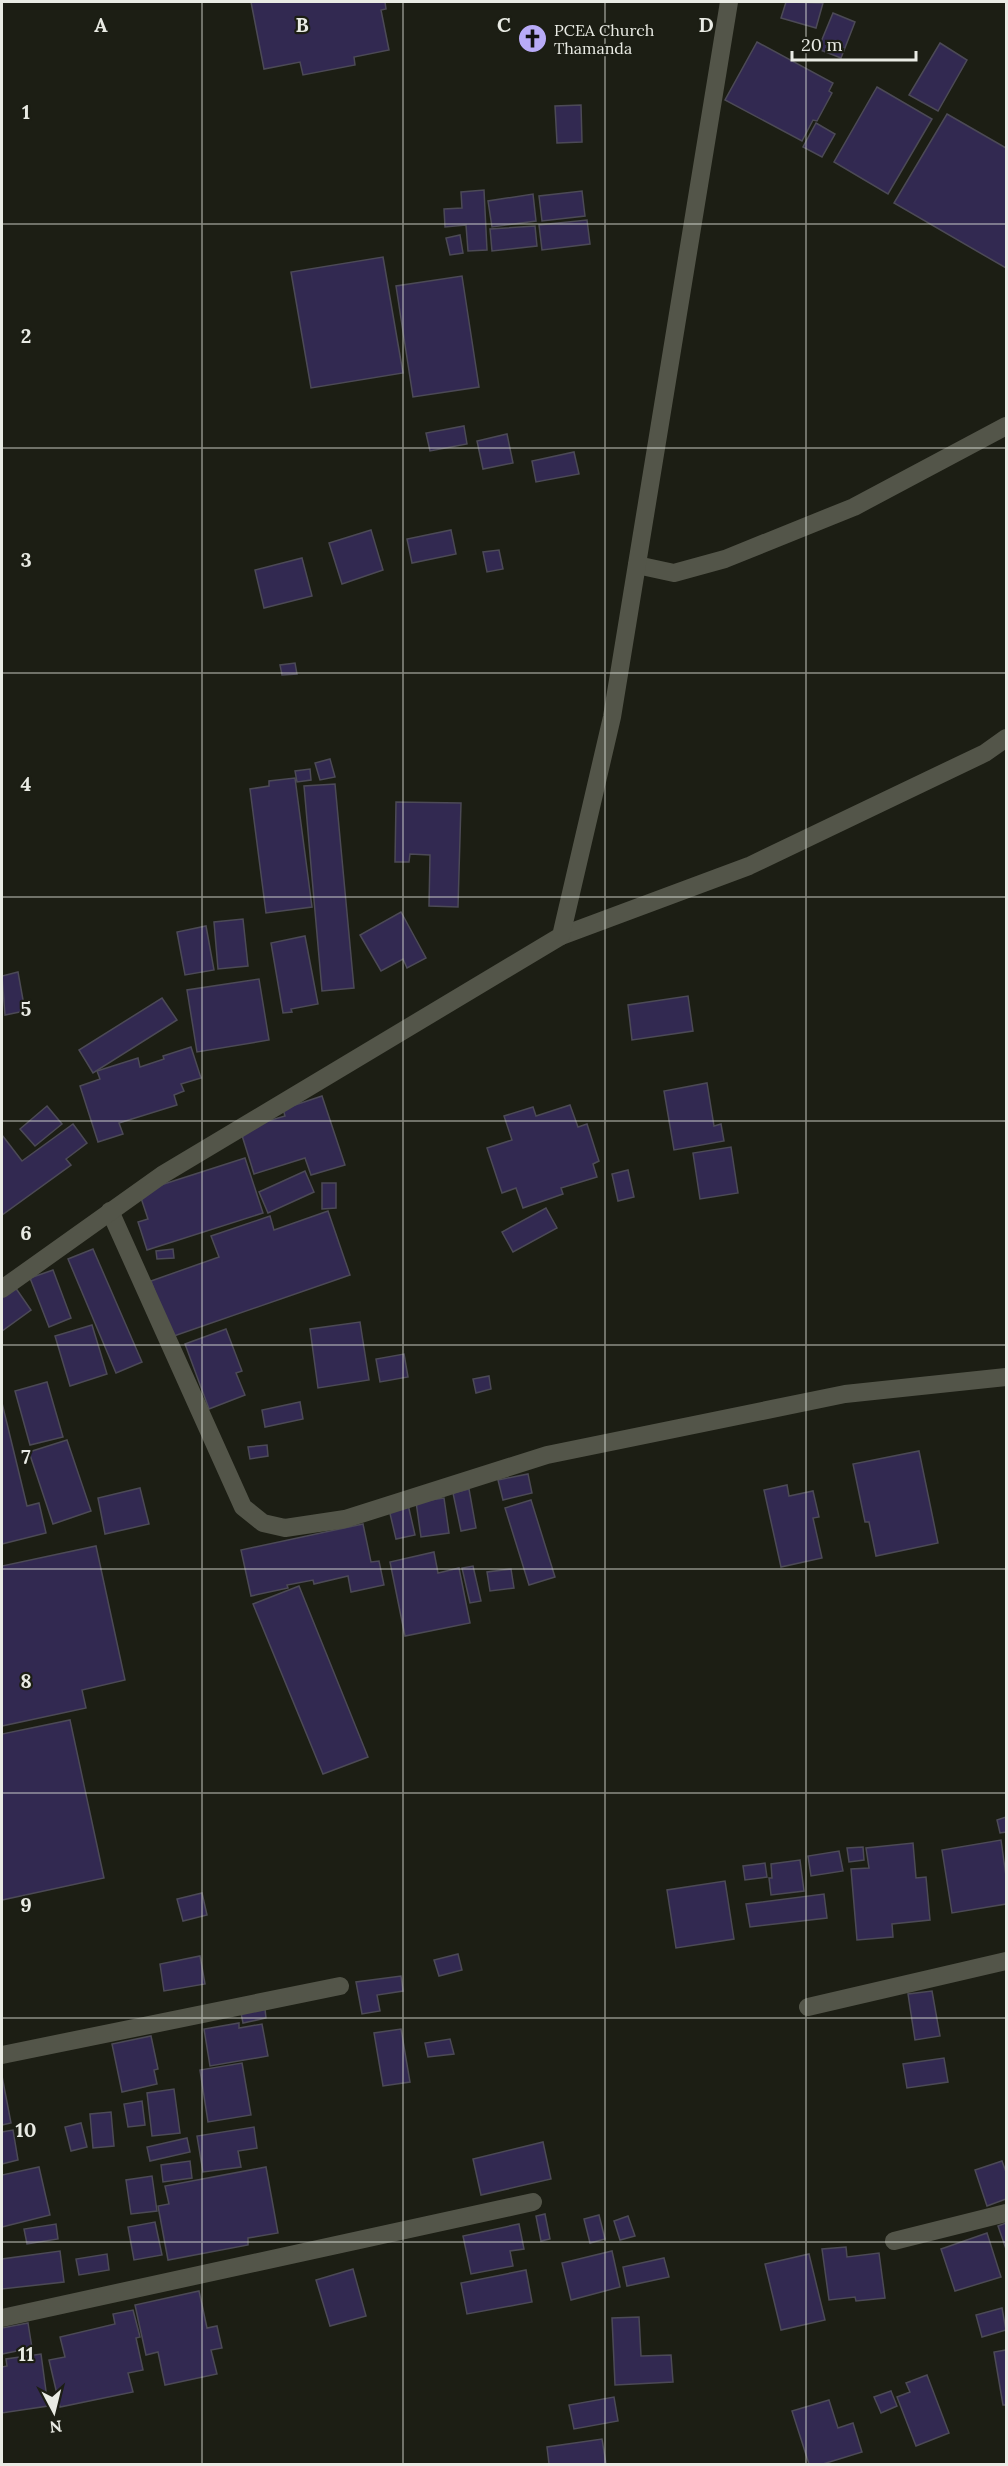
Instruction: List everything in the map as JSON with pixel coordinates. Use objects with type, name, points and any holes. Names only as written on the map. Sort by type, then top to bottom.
[{"type":"street","points":[[561,936],[612,717],[729,2]]},
{"type":"street","points":[[637,565],[674,573],[725,559],[854,507],[1006,426]]},
{"type":"street","points":[[2,1289],[162,1175],[561,936],[748,866],[985,753],[1006,738]]},
{"type":"street","points":[[110,1211],[243,1507],[263,1524],[285,1528],[345,1519],[548,1455],[846,1395],[1006,1377]]},
{"type":"street","points":[[808,2007],[1006,1961]]},
{"type":"street","points":[[2,2055],[340,1986]]},
{"type":"street","points":[[2,2318],[533,2202]]},
{"type":"street","points":[[894,2241],[1006,2213]]},
{"type":"building","points":[[251,2],[385,2],[386,9],[381,10],[389,50],[354,57],[355,65],[303,75],[300,62],[264,69]]},
{"type":"building","points":[[786,2],[823,3],[816,28],[781,18]]},
{"type":"building","points":[[833,13],[855,22],[841,58],[818,49]]},
{"type":"building","points":[[757,42],[833,83],[829,91],[832,93],[817,121],[813,120],[802,141],[725,100]]},
{"type":"building","points":[[940,43],[967,60],[938,111],[909,95]]},
{"type":"building","points":[[877,87],[932,119],[888,194],[834,162]]},
{"type":"building","points":[[581,105],[582,142],[557,143],[555,106]]},
{"type":"building","points":[[947,114],[1006,148],[1006,268],[894,203]]},
{"type":"building","points":[[816,123],[835,134],[822,157],[803,147]]},
{"type":"building","points":[[484,190],[487,250],[468,251],[466,225],[445,227],[444,209],[462,208],[461,192]]},
{"type":"building","points":[[582,191],[585,216],[542,221],[539,196]]},
{"type":"building","points":[[533,194],[536,221],[492,227],[488,201]]},
{"type":"building","points":[[587,220],[590,244],[542,250],[539,225]]},
{"type":"building","points":[[535,226],[537,246],[492,251],[490,229]]},
{"type":"building","points":[[460,235],[463,253],[450,255],[446,238]]},
{"type":"building","points":[[383,257],[403,373],[311,388],[291,272]]},
{"type":"building","points":[[462,276],[479,387],[413,397],[396,286]]},
{"type":"building","points":[[464,426],[467,444],[430,451],[426,433]]},
{"type":"building","points":[[507,434],[513,463],[483,469],[477,441]]},
{"type":"building","points":[[574,452],[579,474],[536,482],[532,461]]},
{"type":"building","points":[[371,530],[383,570],[342,584],[329,543]]},
{"type":"building","points":[[451,530],[456,554],[412,563],[407,539]]},
{"type":"building","points":[[499,550],[503,569],[487,572],[483,552]]},
{"type":"building","points":[[302,558],[312,596],[264,608],[255,570]]},
{"type":"building","points":[[295,663],[297,674],[282,675],[280,665]]},
{"type":"building","points":[[330,759],[335,777],[320,780],[315,763]]},
{"type":"building","points":[[310,769],[311,780],[297,782],[295,771]]},
{"type":"building","points":[[295,778],[312,907],[266,913],[250,789],[269,786],[269,781]]},
{"type":"building","points":[[335,784],[354,988],[322,991],[304,786]]},
{"type":"building","points":[[396,802],[461,803],[458,907],[429,906],[430,855],[410,854],[409,862],[395,862]]},
{"type":"building","points":[[401,912],[426,958],[407,968],[403,959],[381,971],[360,935]]},
{"type":"building","points":[[243,919],[248,966],[218,969],[214,922]]},
{"type":"building","points":[[206,926],[214,970],[185,975],[177,932]]},
{"type":"building","points":[[305,936],[318,1004],[291,1009],[292,1012],[283,1013],[271,943]]},
{"type":"building","points":[[18,972],[25,1011],[5,1015],[2,976]]},
{"type":"building","points":[[259,979],[269,1040],[197,1052],[187,990]]},
{"type":"building","points":[[688,996],[693,1031],[632,1040],[628,1005]]},
{"type":"building","points":[[162,998],[177,1020],[93,1073],[79,1050]]},
{"type":"building","points":[[191,1047],[201,1078],[181,1084],[184,1091],[174,1095],[177,1105],[119,1123],[123,1134],[98,1142],[80,1086],[100,1079],[97,1071],[138,1058],[140,1067],[164,1059],[163,1056]]},
{"type":"building","points":[[707,1083],[714,1126],[721,1124],[724,1141],[674,1150],[664,1091]]},
{"type":"building","points":[[322,1096],[345,1165],[311,1175],[305,1158],[254,1174],[240,1129],[285,1116],[283,1109]]},
{"type":"building","points":[[570,1105],[578,1127],[587,1124],[599,1161],[593,1164],[597,1177],[561,1188],[563,1194],[523,1208],[516,1188],[502,1193],[487,1148],[512,1140],[504,1116],[533,1107],[536,1116]]},
{"type":"building","points":[[47,1106],[62,1124],[35,1146],[20,1129]]},
{"type":"building","points":[[73,1124],[87,1143],[66,1159],[71,1165],[2,1215],[2,1135],[22,1161]]},
{"type":"building","points":[[731,1147],[738,1193],[700,1199],[693,1153]]},
{"type":"building","points":[[245,1158],[263,1213],[147,1250],[138,1222],[148,1219],[139,1192]]},
{"type":"building","points":[[628,1170],[634,1197],[618,1201],[612,1174]]},
{"type":"building","points":[[305,1171],[314,1192],[268,1213],[259,1192]]},
{"type":"building","points":[[322,1183],[336,1183],[336,1208],[322,1209]]},
{"type":"building","points":[[546,1208],[557,1228],[513,1252],[502,1232]]},
{"type":"building","points":[[328,1211],[350,1275],[171,1337],[151,1281],[219,1257],[211,1236],[270,1216],[274,1230]]},
{"type":"building","points":[[93,1249],[142,1362],[116,1373],[68,1259]]},
{"type":"building","points":[[173,1249],[174,1258],[157,1259],[156,1251]]},
{"type":"building","points":[[53,1270],[71,1318],[49,1327],[30,1278]]},
{"type":"building","points":[[15,1287],[31,1310],[2,1331],[2,1296]]},
{"type":"building","points":[[360,1322],[369,1380],[318,1388],[310,1329]]},
{"type":"building","points":[[92,1325],[107,1374],[70,1386],[55,1336]]},
{"type":"building","points":[[226,1329],[242,1371],[236,1373],[245,1395],[209,1409],[185,1344]]},
{"type":"building","points":[[404,1354],[408,1377],[380,1382],[376,1359]]},
{"type":"building","points":[[489,1376],[491,1389],[476,1393],[473,1379]]},
{"type":"building","points":[[47,1382],[63,1437],[30,1445],[15,1391]]},
{"type":"building","points":[[300,1402],[303,1419],[265,1427],[262,1410]]},
{"type":"building","points":[[2,1403],[27,1506],[39,1503],[46,1533],[2,1544]]},
{"type":"building","points":[[67,1440],[91,1511],[53,1524],[29,1452]]},
{"type":"building","points":[[267,1445],[268,1456],[250,1459],[248,1447]]},
{"type":"building","points":[[919,1451],[938,1543],[876,1556],[869,1522],[865,1522],[853,1464]]},
{"type":"building","points":[[528,1474],[532,1493],[503,1500],[498,1480]]},
{"type":"building","points":[[787,1485],[789,1496],[813,1491],[819,1517],[813,1518],[822,1558],[781,1567],[764,1490]]},
{"type":"building","points":[[140,1488],[149,1524],[105,1534],[98,1498]]},
{"type":"building","points":[[469,1489],[476,1528],[461,1531],[453,1493]]},
{"type":"building","points":[[444,1498],[449,1533],[421,1537],[416,1502]]},
{"type":"building","points":[[407,1500],[415,1535],[396,1539],[388,1505]]},
{"type":"building","points":[[531,1500],[555,1577],[529,1585],[505,1508]]},
{"type":"building","points":[[363,1524],[371,1562],[379,1561],[384,1585],[351,1592],[348,1576],[314,1584],[313,1580],[287,1585],[288,1588],[251,1596],[241,1550]]},
{"type":"building","points":[[96,1546],[125,1680],[82,1690],[86,1708],[2,1726],[2,1566]]},
{"type":"building","points":[[434,1552],[438,1573],[459,1568],[470,1623],[405,1636],[390,1562]]},
{"type":"building","points":[[473,1566],[481,1601],[470,1603],[462,1568]]},
{"type":"building","points":[[511,1569],[514,1588],[490,1591],[487,1572]]},
{"type":"building","points":[[299,1586],[368,1757],[323,1774],[253,1604]]},
{"type":"building","points":[[70,1720],[104,1878],[2,1900],[2,1734]]},
{"type":"building","points":[[1006,1817],[1006,1832],[1000,1833],[997,1820]]},
{"type":"building","points":[[1001,1840],[1006,1876],[1006,1904],[952,1913],[942,1850]]},
{"type":"building","points":[[913,1843],[916,1878],[926,1877],[930,1920],[892,1924],[893,1937],[857,1940],[851,1869],[869,1868],[866,1848]]},
{"type":"building","points":[[863,1847],[864,1860],[849,1862],[847,1848]]},
{"type":"building","points":[[839,1851],[843,1871],[811,1876],[808,1856]]},
{"type":"building","points":[[800,1860],[804,1891],[771,1895],[769,1878],[772,1878],[771,1864]]},
{"type":"building","points":[[765,1863],[767,1877],[745,1880],[743,1866]]},
{"type":"building","points":[[725,1881],[734,1939],[676,1948],[667,1890]]},
{"type":"building","points":[[202,1893],[207,1915],[183,1921],[177,1899]]},
{"type":"building","points":[[824,1894],[827,1918],[750,1927],[746,1904]]},
{"type":"building","points":[[458,1954],[462,1970],[439,1976],[434,1960]]},
{"type":"building","points":[[200,1956],[205,1984],[164,1991],[160,1964]]},
{"type":"building","points":[[401,1976],[403,1991],[377,1995],[380,2011],[362,2014],[356,1982]]},
{"type":"building","points":[[932,1991],[940,2036],[915,2040],[908,1994]]},
{"type":"building","points":[[265,2009],[266,2018],[243,2023],[241,2013]]},
{"type":"building","points":[[239,2023],[239,2028],[262,2024],[268,2056],[210,2066],[204,2029]]},
{"type":"building","points":[[401,2029],[410,2082],[383,2086],[374,2033]]},
{"type":"building","points":[[151,2036],[158,2069],[154,2070],[157,2084],[122,2092],[112,2044]]},
{"type":"building","points":[[450,2039],[454,2054],[428,2057],[425,2043]]},
{"type":"building","points":[[944,2058],[948,2082],[907,2088],[903,2064]]},
{"type":"building","points":[[242,2063],[251,2115],[208,2122],[200,2070]]},
{"type":"building","points":[[2,2076],[11,2123],[2,2125]]},
{"type":"building","points":[[174,2089],[180,2133],[152,2136],[147,2093]]},
{"type":"building","points":[[142,2101],[145,2125],[128,2127],[124,2104]]},
{"type":"building","points":[[111,2112],[114,2146],[93,2148],[90,2114]]},
{"type":"building","points":[[81,2123],[87,2147],[71,2151],[65,2127]]},
{"type":"building","points":[[254,2127],[257,2148],[238,2151],[241,2167],[203,2172],[197,2136]]},
{"type":"building","points":[[13,2130],[18,2160],[2,2164],[2,2132]]},
{"type":"building","points":[[187,2138],[190,2152],[150,2161],[147,2147]]},
{"type":"building","points":[[543,2142],[551,2179],[481,2195],[473,2159]]},
{"type":"building","points":[[190,2161],[192,2178],[163,2182],[161,2165]]},
{"type":"building","points":[[1002,2161],[1006,2172],[1006,2199],[987,2206],[975,2170]]},
{"type":"building","points":[[39,2167],[50,2215],[2,2227],[2,2175]]},
{"type":"building","points":[[266,2167],[278,2233],[248,2238],[248,2245],[168,2260],[158,2206],[169,2204],[165,2186]]},
{"type":"building","points":[[152,2176],[157,2211],[131,2214],[126,2180]]},
{"type":"building","points":[[545,2214],[550,2239],[541,2241],[536,2216]]},
{"type":"building","points":[[599,2215],[605,2239],[590,2243],[584,2219]]},
{"type":"building","points":[[628,2216],[635,2236],[620,2240],[614,2221]]},
{"type":"building","points":[[155,2222],[162,2255],[134,2260],[128,2227]]},
{"type":"building","points":[[1006,2223],[1006,2249],[998,2226]]},
{"type":"building","points":[[56,2224],[58,2239],[27,2244],[24,2229]]},
{"type":"building","points":[[519,2224],[524,2249],[510,2251],[513,2266],[471,2274],[463,2236]]},
{"type":"building","points":[[987,2233],[1001,2277],[955,2291],[941,2249]]},
{"type":"building","points":[[846,2247],[847,2257],[879,2253],[885,2298],[856,2301],[855,2297],[829,2300],[822,2249]]},
{"type":"building","points":[[60,2251],[64,2282],[2,2289],[2,2259]]},
{"type":"building","points":[[612,2251],[620,2287],[571,2300],[562,2263]]},
{"type":"building","points":[[107,2254],[109,2270],[79,2275],[76,2259]]},
{"type":"building","points":[[809,2254],[825,2320],[781,2330],[765,2264]]},
{"type":"building","points":[[664,2258],[669,2277],[627,2286],[623,2267]]},
{"type":"building","points":[[353,2269],[366,2316],[330,2326],[316,2280]]},
{"type":"building","points":[[526,2270],[532,2302],[467,2314],[461,2283]]},
{"type":"building","points":[[199,2291],[207,2328],[217,2326],[222,2348],[211,2350],[217,2374],[165,2385],[158,2352],[146,2355],[135,2305]]},
{"type":"building","points":[[1002,2308],[1006,2330],[982,2337],[976,2315]]},
{"type":"building","points":[[133,2310],[140,2337],[136,2338],[143,2370],[128,2373],[133,2392],[60,2407],[49,2360],[65,2357],[60,2337],[115,2324],[113,2314]]},
{"type":"building","points":[[639,2317],[641,2356],[671,2355],[673,2382],[615,2385],[612,2318]]},
{"type":"building","points":[[28,2323],[32,2348],[2,2354],[2,2328]]},
{"type":"building","points":[[1006,2350],[1006,2405],[1003,2405],[994,2352]]},
{"type":"building","points":[[41,2354],[48,2406],[2,2413],[2,2367],[7,2366],[6,2359]]},
{"type":"building","points":[[927,2375],[949,2433],[916,2446],[897,2397],[910,2392],[906,2383]]},
{"type":"building","points":[[891,2391],[897,2406],[881,2413],[874,2397]]},
{"type":"building","points":[[614,2397],[618,2421],[574,2429],[569,2405]]},
{"type":"building","points":[[829,2400],[838,2428],[853,2423],[862,2452],[823,2464],[809,2464],[792,2411]]},
{"type":"building","points":[[602,2439],[606,2464],[549,2464],[547,2447]]},
{"type":"place","name":"PCEA Church Thamanda","points":[[533,39]]}]
